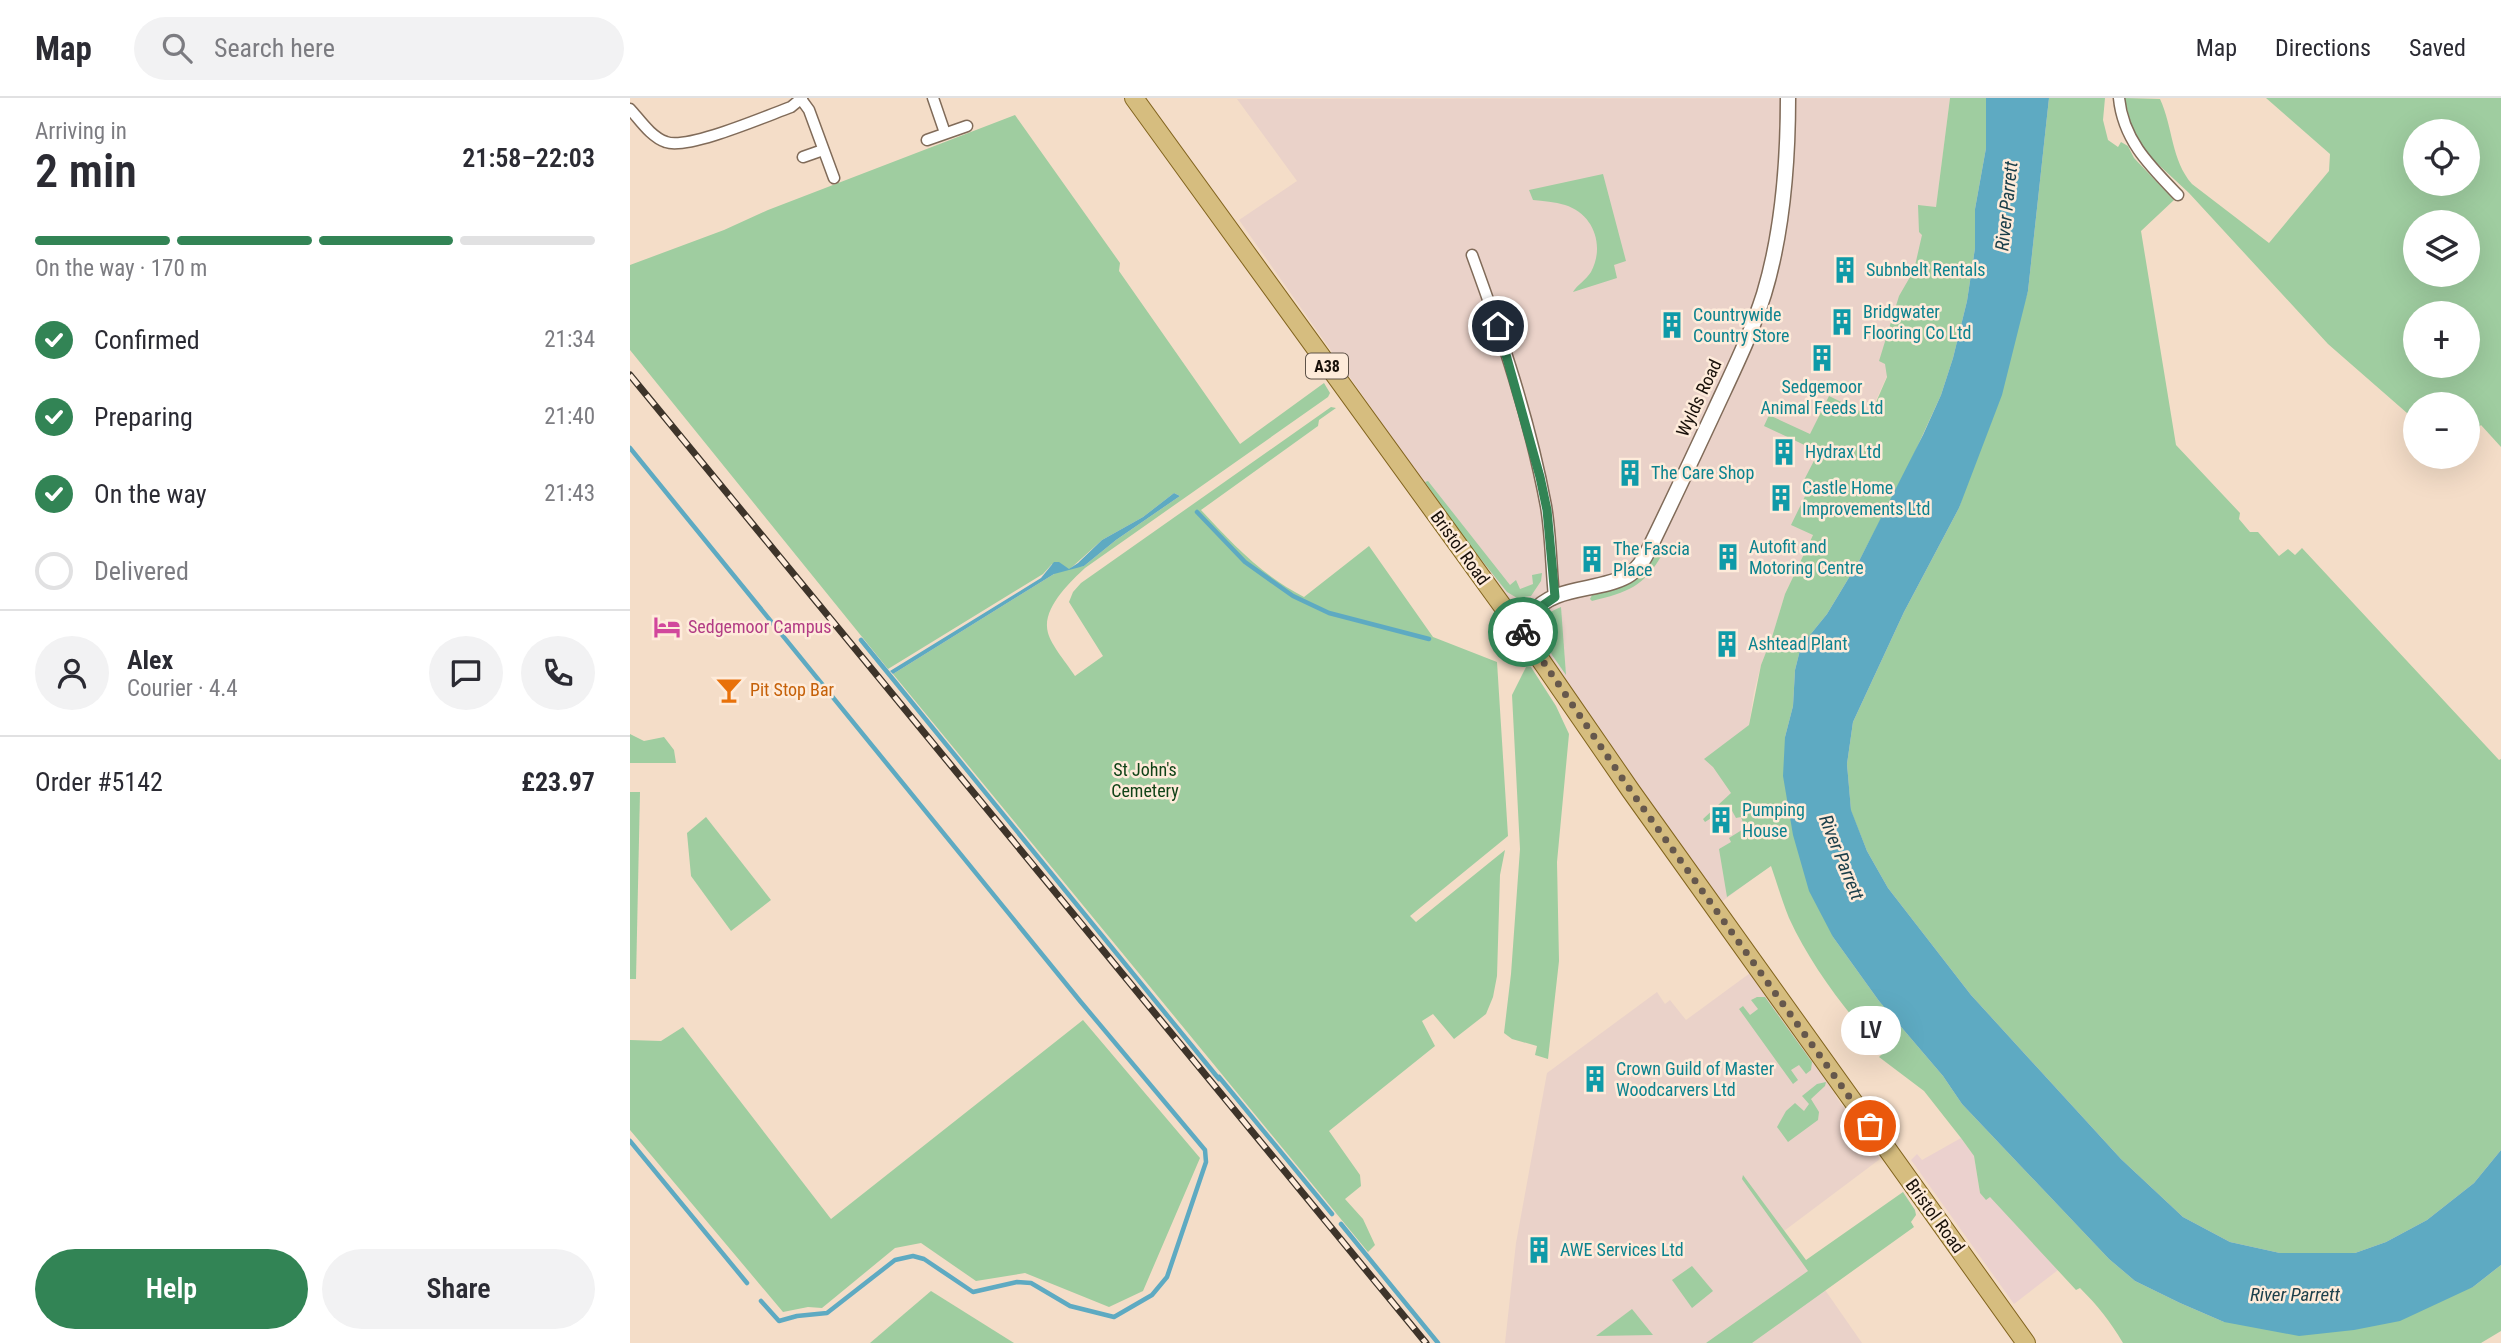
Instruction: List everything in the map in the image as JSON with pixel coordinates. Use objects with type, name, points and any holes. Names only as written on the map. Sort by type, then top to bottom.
[{"type":"main road","name":"Bristol Road","points":[[1134,98],[1522,633],[1631,791],[2026,1343]]},
{"type":"street","points":[[933,98],[946,133]]},
{"type":"street","name":"Wylds Road","points":[[1522,633],[1532,613],[1555,597],[1627,576],[1644,560],[1732,375],[1757,314],[1775,249],[1785,172],[1788,98]]},
{"type":"street","points":[[2119,98],[2121,115],[2136,149],[2178,195]]},
{"type":"street","points":[[630,109],[655,136],[679,144],[791,107],[799,99],[809,110],[834,178]]},
{"type":"street","points":[[927,140],[967,126]]},
{"type":"street","points":[[803,157],[823,150]]},
{"type":"street","points":[[1472,255],[1504,344],[1540,477],[1547,510],[1555,597]]},
{"type":"shaded area","points":[[1950,98],[1936,208],[1899,349],[1785,594],[1754,692],[1749,725],[1771,865],[1720,903],[1239,220],[1297,181],[1237,99]]},
{"type":"shaded area","points":[[1757,968],[1843,1087],[1835,1095],[1880,1159],[1784,1231],[1862,1343],[1505,1343],[1516,1243],[1547,1073],[1657,992],[1665,1004],[1670,1000],[1686,1020]]},
{"type":"shaded area","points":[[1961,1138],[1974,1156],[1980,1193],[1990,1196],[2058,1270],[2014,1304],[1911,1160],[1917,1154],[1922,1160]]},
{"type":"green space","points":[[1950,98],[1986,98],[1986,148],[1975,209],[1975,248],[1967,301],[1953,358],[1941,395],[1908,467],[1859,561],[1827,614],[1801,646],[1795,670],[1793,706],[1785,737],[1833,937],[1879,1001],[1943,1076],[1962,1104],[2109,1259],[2135,1281],[2224,1322],[2473,1287],[2501,1265],[2501,1331],[2481,1343],[2123,1343],[2080,1288],[2076,1290],[1990,1197],[1986,1200],[1980,1193],[1974,1156],[1924,1091],[1879,1057],[1883,1053],[1831,989],[1808,954],[1786,912],[1771,866],[1727,897],[1719,849],[1731,842],[1729,838],[1745,828],[1741,817],[1736,818],[1731,809],[1726,812],[1724,810],[1705,822],[1703,819],[1731,793],[1704,759],[1749,725],[1761,665],[1785,594],[1813,535],[1791,525],[1809,488],[1802,484],[1820,449],[1817,447],[1815,450],[1764,426],[1769,415],[1810,434],[1829,396],[1870,416],[1887,377],[1885,364],[1879,361],[1899,296],[1914,270],[1922,235],[1919,232],[1918,205],[1936,207]]},
{"type":"green space","points":[[2049,98],[2105,98],[2103,120],[2108,140],[2118,147],[2121,142],[2128,146],[2134,158],[2174,200],[2141,231],[2176,445],[2240,513],[2239,519],[2250,532],[2258,532],[2279,556],[2288,549],[2295,555],[2302,548],[2499,760],[2501,759],[2501,1150],[2474,1183],[2427,1220],[2386,1242],[2355,1253],[2280,1253],[2230,1242],[2183,1217],[2121,1159],[1971,995],[1888,888],[1867,851],[1851,811],[1847,764],[1853,722],[1904,612],[1959,508],[2028,291]]},
{"type":"green space","points":[[2124,98],[2160,99],[2185,175],[2192,184],[2269,243],[2329,171],[2330,154],[2266,98],[2501,98],[2501,447],[2480,426],[2480,392],[2403,392],[2403,410],[2328,344],[2189,193],[2147,154],[2132,127]]},
{"type":"green space","name":"St John's Cemetery","points":[[1015,115],[1120,263],[1119,271],[1240,444],[1324,383],[1330,393],[1328,397],[1085,568],[1065,588],[1049,615],[1048,633],[1075,676],[1103,656],[1069,602],[1081,583],[1331,407],[1336,408],[1319,420],[1318,426],[1201,510],[1261,569],[1304,597],[1369,546],[1433,637],[1497,662],[1508,836],[1410,916],[1416,922],[1505,850],[1500,875],[1497,976],[1493,997],[1486,1014],[1454,1039],[1433,1014],[1422,1021],[1435,1046],[1329,1131],[1360,1175],[1361,1186],[1345,1199],[1363,1219],[1375,1245],[1368,1252],[893,674],[1054,574],[1052,564],[1043,574],[888,669],[630,350],[630,265],[724,230],[768,210]],"holes":[[[1174,493],[1180,496],[1116,540],[1084,566],[1071,568],[1102,540],[1143,517]]]},
{"type":"green space","points":[[1603,174],[1626,261],[1614,265],[1617,278],[1573,292],[1589,275],[1595,262],[1597,242],[1594,232],[1590,223],[1575,209],[1533,200],[1529,190]]},
{"type":"green space","points":[[1428,481],[1510,585],[1516,580],[1520,589],[1533,584],[1532,575],[1542,573],[1541,581],[1531,596],[1517,598],[1507,592],[1464,538],[1425,482]]},
{"type":"green space","points":[[1658,553],[1663,553],[1642,581],[1605,598],[1592,601],[1590,599],[1592,595],[1634,581]]},
{"type":"green space","points":[[1561,607],[1566,675],[1540,632],[1546,616]]},
{"type":"green space","points":[[1526,667],[1531,667],[1556,706],[1569,734],[1557,862],[1559,961],[1548,1059],[1535,1055],[1537,1046],[1512,1039],[1504,1033],[1520,849],[1512,695]]},
{"type":"green space","points":[[630,734],[644,741],[664,737],[674,750],[676,763],[630,763]]},
{"type":"green space","points":[[630,792],[640,792],[636,979],[630,979]]},
{"type":"green space","points":[[706,817],[771,900],[731,931],[691,876],[687,833]]},
{"type":"green space","points":[[1765,997],[1812,1062],[1811,1070],[1806,1074],[1799,1065],[1791,1070],[1798,1080],[1793,1084],[1739,1009],[1743,1006],[1750,1015],[1758,1009],[1751,1000]]},
{"type":"green space","points":[[1083,1020],[1200,1158],[1143,1291],[1109,1307],[1025,1273],[976,1281],[921,1243],[895,1248],[822,1308],[808,1307],[783,1312],[630,1130],[630,1040],[661,1041],[683,1027],[831,1219]]},
{"type":"green space","points":[[1826,1082],[1811,1099],[1819,1112],[1818,1120],[1788,1142],[1777,1127],[1786,1111],[1795,1103],[1804,1111],[1809,1104],[1802,1096],[1817,1084]]},
{"type":"green space","points":[[1743,1175],[1806,1260],[1903,1192],[1915,1210],[1916,1215],[1911,1222],[1914,1227],[1752,1343],[1706,1343],[1808,1271],[1742,1179]]},
{"type":"green space","points":[[1692,1266],[1713,1291],[1692,1308],[1672,1280]]},
{"type":"green space","points":[[931,1291],[1014,1343],[870,1343]]},
{"type":"green space","points":[[1632,1309],[1653,1335],[1596,1336]]},
{"type":"water","name":"River Parrett","points":[[1986,98],[2049,98],[2028,291],[2002,395],[1959,508],[1904,612],[1853,722],[1847,764],[1851,810],[1867,851],[1888,888],[1971,995],[2121,1159],[2183,1217],[2230,1242],[2280,1253],[2355,1253],[2386,1242],[2427,1220],[2474,1183],[2501,1150],[2501,1265],[2473,1287],[2400,1321],[2354,1330],[2299,1336],[2224,1322],[2135,1281],[2109,1259],[1962,1104],[1943,1076],[1879,1001],[1833,937],[1809,891],[1793,835],[1783,776],[1785,737],[1793,706],[1795,670],[1801,646],[1827,614],[1859,561],[1941,395],[1967,301],[1975,248],[1975,209],[1986,148]]},
{"type":"water","points":[[1174,493],[1180,496],[1116,540],[1084,566],[1054,574],[893,674],[890,671],[1041,578],[1054,562],[1059,562],[1069,569],[1102,540],[1143,517]]},
{"type":"waterway","points":[[630,448],[1080,1001],[1205,1150],[1206,1162],[1167,1277],[1152,1295],[1114,1317],[1070,1306],[1031,1283],[1017,1282],[973,1292],[924,1259],[913,1256],[895,1260],[827,1313],[779,1321],[761,1301]]},
{"type":"waterway","points":[[1197,512],[1245,562],[1293,596],[1329,613],[1429,639]]},
{"type":"waterway","points":[[861,640],[1219,1079]]},
{"type":"waterway","points":[[1219,1077],[1332,1214]]},
{"type":"waterway","points":[[630,1141],[747,1283]]},
{"type":"waterway","points":[[1341,1224],[1438,1343]]},
{"type":"railway","points":[[630,375],[1426,1343]]},
{"type":"way so far","points":[[1523,632],[1631,791],[1870,1126]]},
{"type":"place","name":"Subnbelt Rentals","points":[[1845,270]]},
{"type":"place","name":"Bridgwater Flooring Co Ltd","points":[[1842,322]]},
{"type":"place","name":"Countrywide Country Store","points":[[1672,325]]},
{"type":"place","name":"Sedgemoor Animal Feeds Ltd","points":[[1822,358]]},
{"type":"place","name":"Hydrax Ltd","points":[[1784,452]]},
{"type":"place","name":"The Care Shop","points":[[1630,473]]},
{"type":"place","name":"Castle Home Improvements Ltd","points":[[1781,498]]},
{"type":"place","name":"Autofit and Motoring Centre","points":[[1728,557]]},
{"type":"place","name":"The Fascia Place","points":[[1592,559]]},
{"type":"place","name":"Sedgemoor Campus","points":[[667,627]]},
{"type":"place","name":"Ashtead Plant","points":[[1727,644]]},
{"type":"place","name":"Pit Stop Bar","points":[[729,690]]},
{"type":"place","name":"Pumping House","points":[[1721,820]]},
{"type":"place","name":"Crown Guild of Master Woodcarvers Ltd","points":[[1595,1079]]},
{"type":"place","name":"LV","points":[[1870,1126]]},
{"type":"place","name":"AWE Services Ltd","points":[[1539,1250]]},
{"type":"route","points":[[1498,326],[1516,385],[1547,510],[1555,597],[1532,613],[1523,632]]}]
